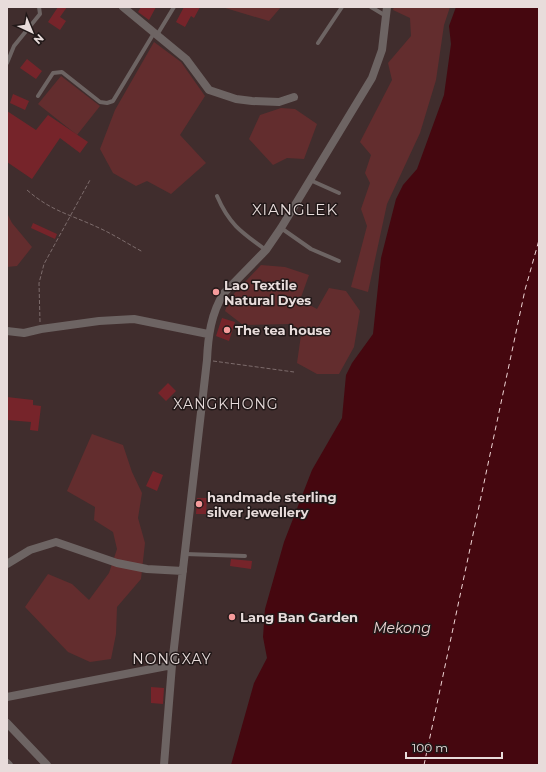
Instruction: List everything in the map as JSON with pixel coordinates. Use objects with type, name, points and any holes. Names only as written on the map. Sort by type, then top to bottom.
[{"type":"street","points":[[124,7],[186,59],[209,90],[236,99],[252,101],[279,102],[294,97]]},
{"type":"street","points":[[164,765],[172,665],[207,360],[208,334],[219,301],[224,293],[266,250],[282,228],[372,78],[382,50],[388,7]]},
{"type":"street","points":[[7,331],[24,333],[41,329],[99,321],[134,319],[208,334]]},
{"type":"street","points":[[7,564],[30,550],[56,542],[117,563],[147,569],[183,571]]},
{"type":"street","points":[[7,697],[172,665]]},
{"type":"street","points":[[7,723],[47,765]]},
{"type":"lane","points":[[7,63],[14,46],[40,14],[39,7]]},
{"type":"lane","points":[[38,96],[53,74],[62,72],[100,102],[107,103],[113,101],[174,7]]},
{"type":"lane","points":[[318,43],[342,7]]},
{"type":"lane","points":[[371,7],[386,16]]},
{"type":"lane","points":[[310,180],[339,194]]},
{"type":"lane","points":[[217,196],[224,213],[241,232],[266,250]]},
{"type":"lane","points":[[282,228],[311,249],[339,261]]},
{"type":"lane","points":[[185,554],[245,556]]},
{"type":"path","points":[[41,329],[39,283],[44,264],[90,180]]},
{"type":"path","points":[[27,190],[41,202],[69,216],[98,227],[143,252]]},
{"type":"path","points":[[207,360],[294,372]]},
{"type":"shaded area","points":[[222,7],[281,7],[269,21]]},
{"type":"shaded area","points":[[394,7],[450,7],[444,25],[436,80],[420,133],[387,204],[368,292],[351,287],[367,226],[361,209],[370,183],[365,173],[371,155],[360,142],[392,80],[388,63],[411,36],[410,18],[393,10]]},
{"type":"shaded area","points":[[154,42],[181,62],[205,96],[180,135],[206,163],[171,194],[147,181],[136,186],[113,173],[100,149],[115,110]]},
{"type":"shaded area","points":[[61,76],[100,106],[77,135],[38,104]]},
{"type":"shaded area","points":[[281,108],[295,109],[317,124],[304,159],[287,158],[273,165],[249,139],[260,115]]},
{"type":"shaded area","points":[[7,213],[12,223],[32,247],[17,266],[7,267]]},
{"type":"shaded area","points":[[261,265],[285,267],[309,275],[300,300],[317,309],[329,288],[346,291],[360,311],[354,347],[339,374],[317,374],[297,363],[301,335],[289,324],[243,325],[225,311],[230,298]]},
{"type":"shaded area","points":[[92,434],[123,445],[132,472],[142,493],[138,518],[145,543],[141,579],[117,607],[116,634],[111,659],[90,662],[68,652],[25,607],[48,574],[72,584],[89,600],[109,573],[117,549],[113,532],[94,520],[95,507],[67,491]]},
{"type":"water","name":"Mekong","points":[[456,7],[539,7],[539,765],[231,765],[254,683],[267,658],[263,637],[265,609],[284,542],[312,470],[342,418],[346,375],[352,363],[373,334],[381,258],[396,199],[403,185],[417,169],[444,95],[451,44],[449,26]]},
{"type":"building","points":[[58,7],[67,7],[60,17],[66,21],[60,30],[48,22]]},
{"type":"building","points":[[141,7],[156,7],[149,20],[138,12]]},
{"type":"building","points":[[184,7],[200,7],[194,18],[191,16],[185,27],[176,22]]},
{"type":"building","points":[[27,59],[42,71],[36,79],[20,68]]},
{"type":"building","points":[[13,94],[29,101],[25,110],[10,103]]},
{"type":"building","points":[[7,111],[36,130],[48,115],[88,142],[80,153],[60,138],[32,179],[7,162]]},
{"type":"building","points":[[33,223],[57,234],[55,239],[31,228]]},
{"type":"building","points":[[222,318],[235,322],[229,341],[216,336]]},
{"type":"building","points":[[168,383],[176,391],[166,401],[158,393]]},
{"type":"building","points":[[7,397],[33,400],[33,405],[41,406],[38,431],[30,430],[31,422],[7,420]]},
{"type":"building","points":[[153,471],[163,475],[157,491],[146,486]]},
{"type":"building","points":[[197,498],[207,498],[206,514],[196,514]]},
{"type":"building","points":[[231,559],[252,561],[251,569],[230,566]]},
{"type":"building","points":[[151,687],[164,688],[163,704],[151,703]]},
{"type":"ferry route","points":[[424,765],[525,290],[539,240]]},
{"type":"place","name":"Lao Textile Natural Dyes","points":[[216,292]]},
{"type":"place","name":"The tea house","points":[[227,330]]},
{"type":"place","name":"handmade sterling silver jewellery","points":[[199,504]]},
{"type":"place","name":"Lang Ban Garden","points":[[232,617]]},
{"type":"district","name":"XIANGLEK","points":[[295,210]]},
{"type":"district","name":"XANGKHONG","points":[[226,404]]},
{"type":"district","name":"NONGXAY","points":[[172,659]]}]
